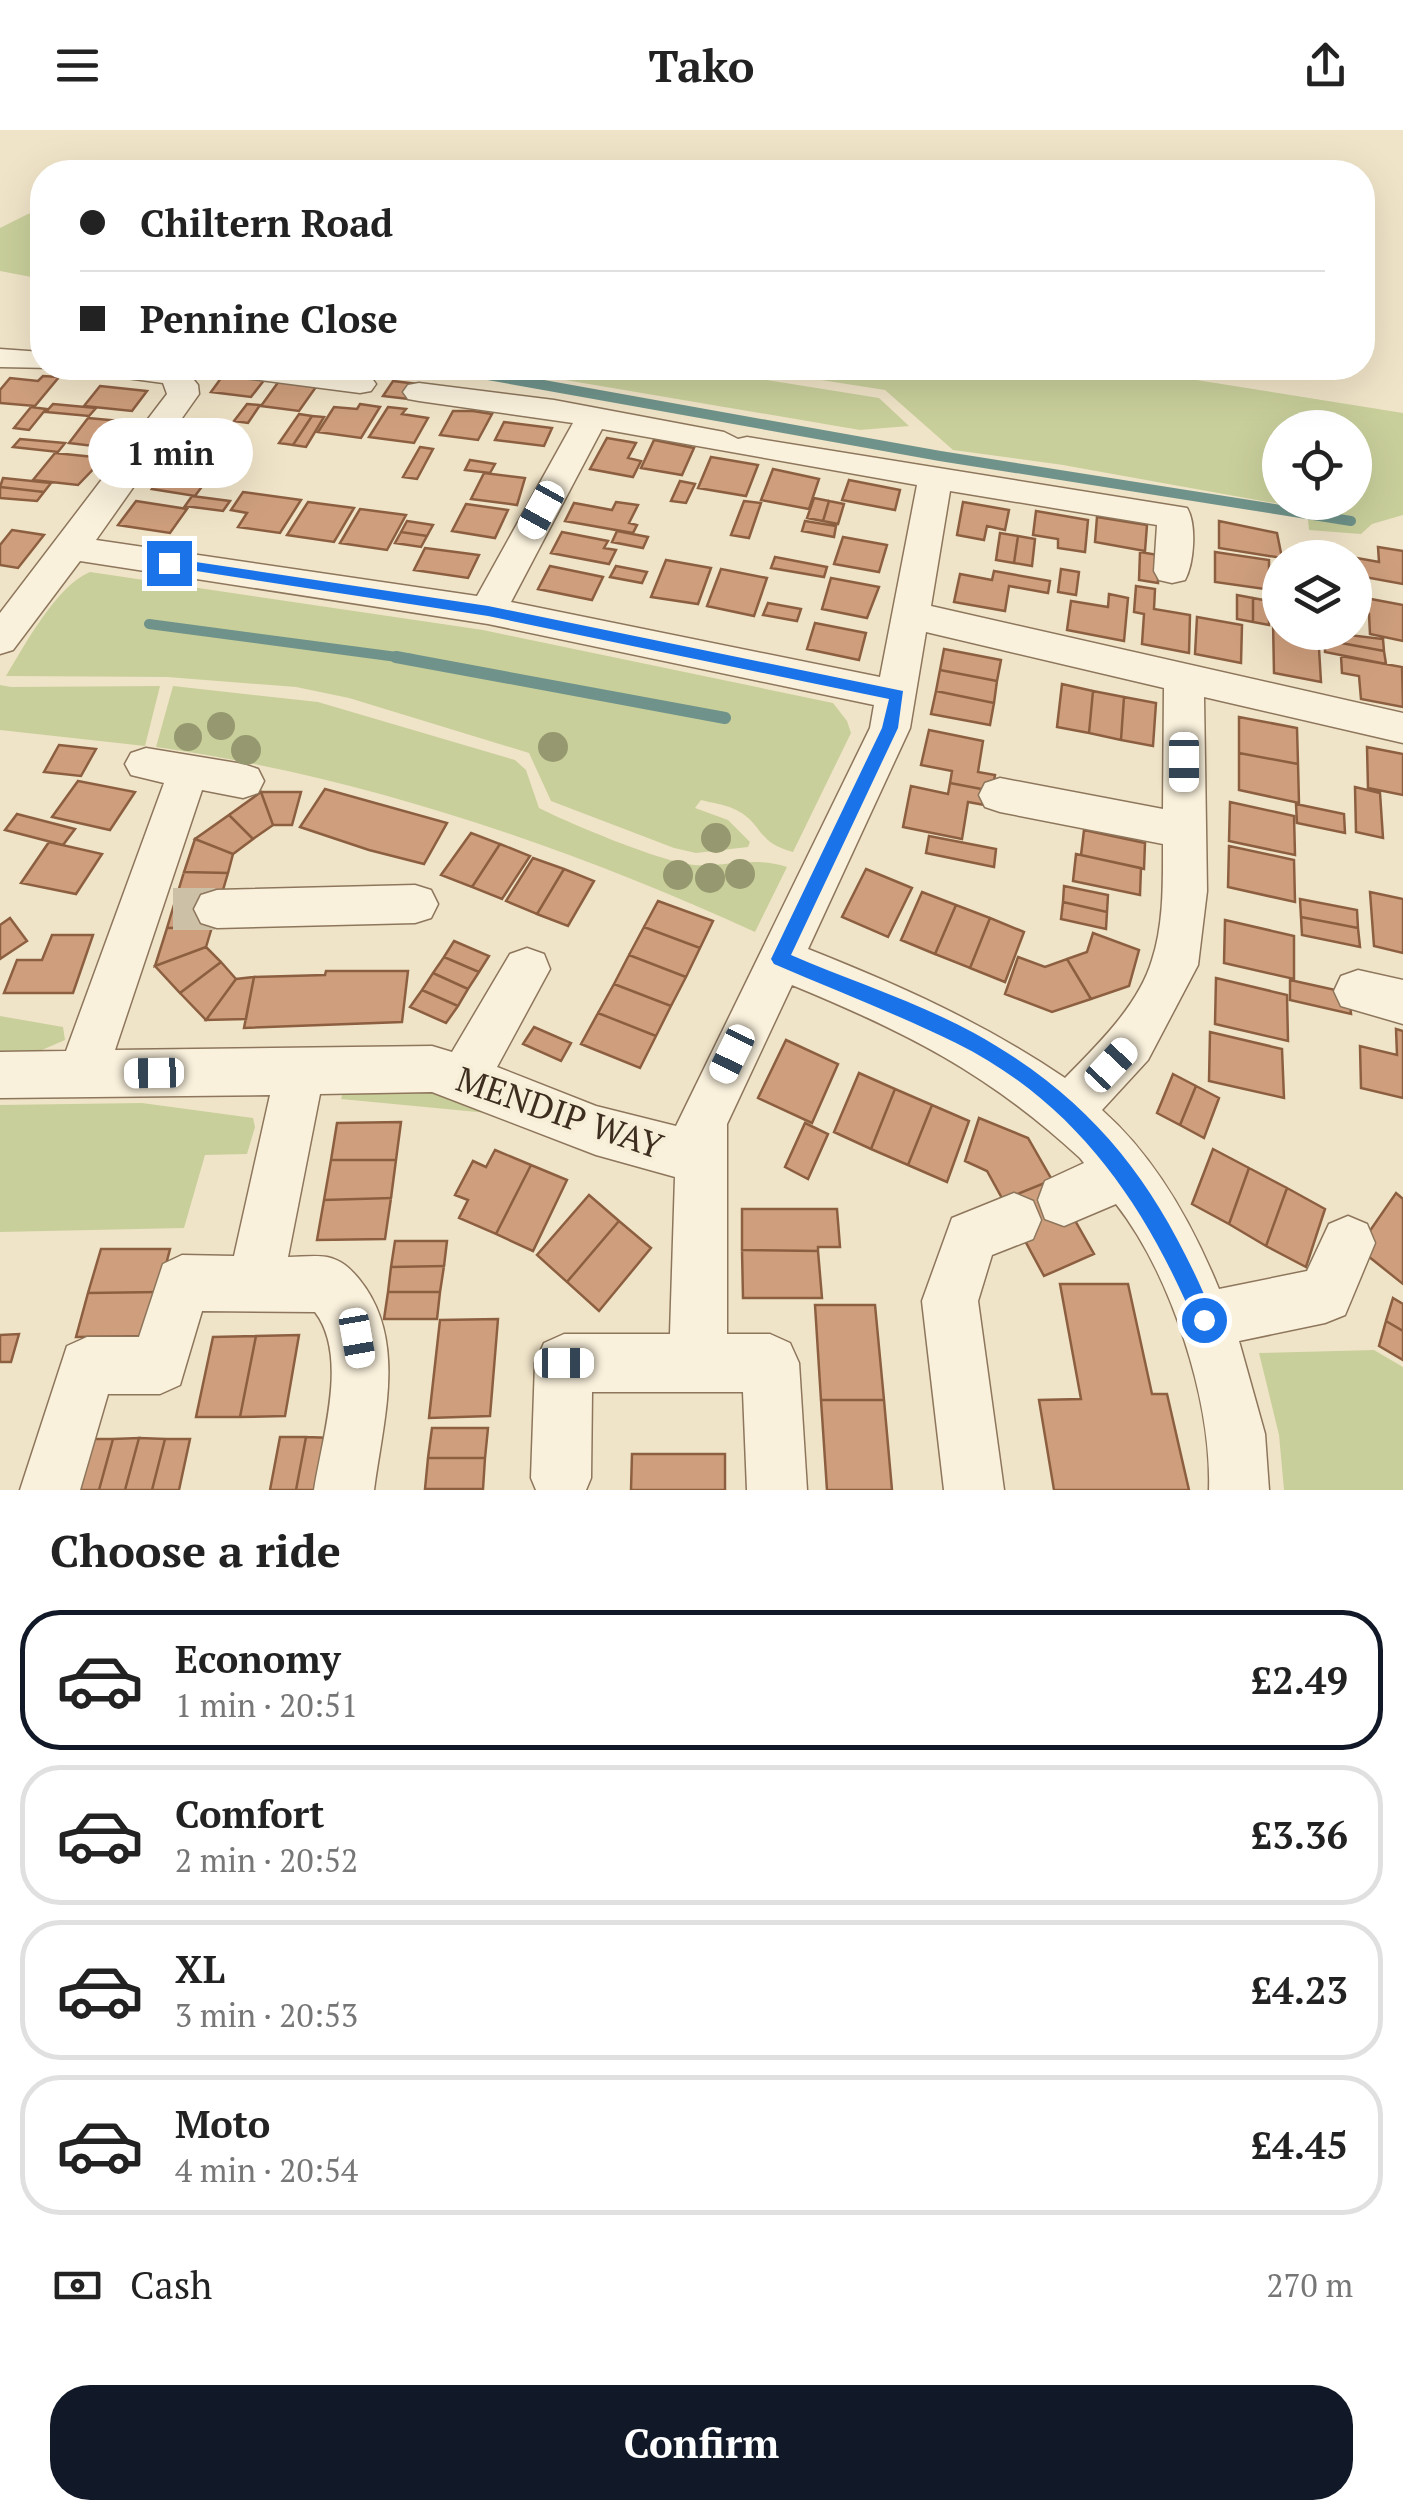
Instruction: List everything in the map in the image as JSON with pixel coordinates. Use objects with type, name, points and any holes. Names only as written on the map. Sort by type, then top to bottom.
[{"type":"street","points":[[0,358],[30,360]]},
{"type":"street","points":[[0,640],[175,408],[183,394],[184,380]]},
{"type":"street","points":[[329,380],[360,384]]},
{"type":"street","points":[[419,392],[554,410],[736,445],[1175,516],[1172,571]]},
{"type":"street","points":[[488,611],[592,417]]},
{"type":"street","name":"MENDIP WAY","points":[[0,1075],[432,1069],[464,1077],[639,1147],[699,1155],[702,1123],[716,1086],[890,728],[936,479]]},
{"type":"street","points":[[71,548],[488,611],[898,695]]},
{"type":"street","points":[[911,616],[1403,728]]},
{"type":"street","points":[[1068,1110],[1131,1044],[1175,965],[1183,926],[1184,678]]},
{"type":"street","points":[[146,764],[243,782]]},
{"type":"street","points":[[82,1074],[177,909],[179,794],[192,772]]},
{"type":"street","points":[[1000,794],[1184,830]]},
{"type":"street","points":[[177,909],[415,904]]},
{"type":"street","points":[[780,959],[965,1038],[1019,1070],[1068,1110],[1121,1168],[1165,1231],[1204,1320],[1220,1371],[1239,1490]]},
{"type":"street","points":[[464,1077],[527,969]]},
{"type":"street","points":[[255,1284],[300,1070]]},
{"type":"street","points":[[698,1363],[699,1155]]},
{"type":"street","points":[[974,1490],[950,1301],[971,1237],[1093,1188],[1121,1168]]},
{"type":"street","points":[[1204,1320],[1324,1295],[1348,1243]]},
{"type":"street","points":[[50,1490],[86,1366],[160,1365],[182,1283],[328,1284],[353,1316],[362,1362],[344,1490]]},
{"type":"street","points":[[561,1478],[564,1363],[770,1362],[777,1490]]},
{"type":"green space","points":[[28,214],[30,277],[0,271],[0,228]]},
{"type":"green space","points":[[566,380],[767,380],[879,398],[909,426],[860,430]]},
{"type":"green space","points":[[821,380],[1196,380],[1403,413],[1403,515],[1372,524],[1361,534],[1309,530],[1308,520],[1372,520],[1372,410],[1262,410],[1262,501],[1063,465],[953,450],[885,390]]},
{"type":"green space","points":[[90,572],[483,630],[833,703],[851,733],[793,852],[772,843],[743,814],[701,800],[695,808],[728,820],[750,842],[748,847],[696,853],[551,801],[529,753],[349,698],[296,687],[167,677],[6,676],[54,603]]},
{"type":"green space","points":[[0,685],[160,686],[145,746],[0,730]]},
{"type":"green space","points":[[173,686],[318,702],[515,760],[526,770],[539,808],[660,857],[694,865],[752,862],[787,867],[755,932],[610,871],[462,818],[310,776],[156,747]]},
{"type":"green space","points":[[0,1016],[63,1027],[65,1040],[35,1053],[0,1053]]},
{"type":"green space","points":[[344,1089],[431,1091],[488,1113],[341,1099]]},
{"type":"green space","points":[[142,1103],[253,1118],[255,1127],[247,1154],[205,1155],[184,1228],[0,1232],[0,1105]]},
{"type":"green space","points":[[1374,1350],[1403,1367],[1403,1490],[1284,1490],[1279,1435],[1259,1353]]},
{"type":"building","points":[[10,378],[57,380],[35,406],[0,403],[0,390]]},
{"type":"building","points":[[220,380],[264,380],[251,397],[211,392]]},
{"type":"building","points":[[279,381],[316,387],[299,411],[261,406]]},
{"type":"building","points":[[393,381],[418,384],[408,399],[383,396]]},
{"type":"building","points":[[100,386],[147,391],[132,411],[84,406]]},
{"type":"building","points":[[53,404],[96,408],[89,416],[46,412]]},
{"type":"building","points":[[247,404],[260,405],[248,423],[234,421]]},
{"type":"building","points":[[360,404],[380,407],[361,438],[318,432],[334,407],[357,409]]},
{"type":"building","points":[[31,407],[46,409],[29,430],[14,428]]},
{"type":"building","points":[[388,407],[406,409],[402,414],[428,418],[414,443],[369,437]]},
{"type":"building","points":[[453,411],[492,414],[478,440],[440,435]]},
{"type":"building","points":[[299,414],[312,416],[293,445],[279,443]]},
{"type":"building","points":[[312,416],[324,417],[306,447],[293,445]]},
{"type":"building","points":[[88,418],[131,422],[110,448],[69,443]]},
{"type":"building","points":[[504,422],[552,428],[544,446],[495,440]]},
{"type":"building","points":[[194,429],[233,434],[216,459],[172,453]]},
{"type":"building","points":[[607,438],[636,443],[628,458],[641,461],[633,477],[590,469]]},
{"type":"building","points":[[20,439],[65,443],[58,452],[13,447]]},
{"type":"building","points":[[654,440],[694,448],[682,475],[641,468]]},
{"type":"building","points":[[420,447],[433,449],[417,479],[403,477]]},
{"type":"building","points":[[55,453],[104,458],[78,485],[33,480]]},
{"type":"building","points":[[711,457],[758,465],[746,496],[698,488]]},
{"type":"building","points":[[167,458],[218,465],[195,496],[152,489],[166,470],[159,469]]},
{"type":"building","points":[[470,460],[495,464],[490,473],[465,470]]},
{"type":"building","points":[[773,469],[819,479],[809,509],[761,500]]},
{"type":"building","points":[[484,473],[525,478],[517,505],[471,499]]},
{"type":"building","points":[[3,478],[51,483],[44,492],[0,487]]},
{"type":"building","points":[[849,480],[900,490],[895,510],[842,500]]},
{"type":"building","points":[[680,481],[695,484],[686,503],[671,501]]},
{"type":"building","points":[[0,487],[44,492],[37,501],[0,498]]},
{"type":"building","points":[[243,492],[301,500],[280,533],[238,527],[247,513],[231,510]]},
{"type":"building","points":[[192,496],[230,501],[223,511],[185,506]]},
{"type":"building","points":[[814,498],[829,501],[823,521],[807,518]]},
{"type":"building","points":[[136,501],[187,509],[170,533],[118,525]]},
{"type":"building","points":[[744,501],[761,503],[749,538],[731,535]]},
{"type":"building","points":[[829,501],[844,504],[838,524],[823,521]]},
{"type":"building","points":[[308,502],[354,508],[334,542],[287,535]]},
{"type":"building","points":[[616,502],[638,505],[629,523],[637,525],[633,533],[565,521],[574,503],[612,510]]},
{"type":"building","points":[[963,502],[1009,510],[1005,530],[987,526],[984,540],[957,535]]},
{"type":"building","points":[[466,504],[508,510],[495,538],[452,531]]},
{"type":"building","points":[[360,509],[406,515],[387,550],[340,543]]},
{"type":"building","points":[[1036,511],[1088,520],[1085,552],[1058,548],[1058,539],[1033,535]]},
{"type":"building","points":[[1097,517],[1147,525],[1145,551],[1095,542]]},
{"type":"building","points":[[407,521],[433,525],[427,536],[401,532]]},
{"type":"building","points":[[805,521],[836,526],[834,537],[802,531]]},
{"type":"building","points":[[1219,521],[1277,533],[1278,540],[1262,540],[1262,555],[1219,548]]},
{"type":"building","points":[[12,530],[44,535],[18,568],[0,565],[0,545]]},
{"type":"building","points":[[617,531],[648,537],[643,548],[612,542]]},
{"type":"building","points":[[401,532],[427,536],[421,547],[395,543]]},
{"type":"building","points":[[562,532],[608,541],[604,548],[616,550],[609,564],[551,553]]},
{"type":"building","points":[[1000,533],[1018,536],[1014,563],[996,560]]},
{"type":"building","points":[[1018,536],[1035,539],[1032,566],[1014,563]]},
{"type":"building","points":[[843,537],[887,545],[879,572],[834,564]]},
{"type":"building","points":[[1378,547],[1403,551],[1403,584],[1372,578],[1372,561],[1379,562]]},
{"type":"building","points":[[425,548],[479,555],[468,578],[414,570]]},
{"type":"building","points":[[1140,552],[1158,555],[1158,583],[1139,580]]},
{"type":"building","points":[[1215,552],[1262,559],[1262,589],[1215,582]]},
{"type":"building","points":[[775,557],[827,567],[824,577],[771,568]]},
{"type":"building","points":[[666,560],[711,568],[698,604],[651,597]]},
{"type":"building","points":[[550,566],[603,577],[592,600],[538,589]]},
{"type":"building","points":[[616,566],[647,572],[642,583],[610,577]]},
{"type":"building","points":[[721,569],[767,578],[754,616],[707,606]]},
{"type":"building","points":[[1061,569],[1079,572],[1076,595],[1058,592]]},
{"type":"building","points":[[994,571],[1050,581],[1048,593],[1009,586],[1005,611],[954,602],[960,574],[992,580]]},
{"type":"building","points":[[831,578],[879,587],[867,618],[822,609]]},
{"type":"building","points":[[1136,586],[1155,589],[1154,609],[1190,615],[1189,653],[1142,644],[1144,614],[1134,612]]},
{"type":"building","points":[[1109,594],[1128,598],[1124,641],[1067,630],[1071,601],[1108,607]]},
{"type":"building","points":[[1237,595],[1253,598],[1253,622],[1237,619]]},
{"type":"building","points":[[1253,598],[1262,600],[1262,624],[1253,622]]},
{"type":"building","points":[[1372,599],[1403,605],[1403,641],[1372,634]]},
{"type":"building","points":[[768,603],[801,609],[797,621],[763,615]]},
{"type":"building","points":[[1197,617],[1242,625],[1241,663],[1195,654]]},
{"type":"building","points":[[815,623],[866,633],[859,660],[807,649]]},
{"type":"building","points":[[1372,638],[1383,639],[1384,651],[1372,649]]},
{"type":"building","points":[[944,649],[1001,660],[997,681],[940,670]]},
{"type":"building","points":[[1274,650],[1319,650],[1321,682],[1274,673]]},
{"type":"building","points":[[1384,651],[1386,664],[1325,652]]},
{"type":"building","points":[[1341,656],[1402,667],[1403,707],[1361,699],[1359,676],[1342,673]]},
{"type":"building","points":[[940,670],[997,681],[994,703],[936,691]]},
{"type":"building","points":[[1062,684],[1093,691],[1089,733],[1057,727]]},
{"type":"building","points":[[936,691],[994,703],[990,725],[931,714]]},
{"type":"building","points":[[1093,691],[1124,697],[1121,740],[1089,733]]},
{"type":"building","points":[[1124,697],[1156,703],[1153,746],[1121,740]]},
{"type":"building","points":[[1239,717],[1297,728],[1298,764],[1239,753]]},
{"type":"building","points":[[929,730],[983,741],[978,772],[995,775],[992,791],[950,783],[952,771],[921,765]]},
{"type":"building","points":[[59,745],[96,749],[81,776],[44,772]]},
{"type":"building","points":[[1367,747],[1403,754],[1403,795],[1368,788]]},
{"type":"building","points":[[1239,753],[1298,764],[1299,803],[1239,790]]},
{"type":"building","points":[[78,781],[135,792],[110,830],[52,817]]},
{"type":"building","points":[[950,783],[992,791],[990,806],[968,802],[962,839],[903,827],[911,786],[948,794]]},
{"type":"building","points":[[1355,787],[1380,793],[1383,838],[1356,832]]},
{"type":"building","points":[[325,789],[447,823],[424,864],[369,850],[300,827]]},
{"type":"building","points":[[261,792],[301,792],[292,825],[273,825]]},
{"type":"building","points":[[261,792],[273,825],[253,839],[229,815]]},
{"type":"building","points":[[1230,802],[1294,816],[1295,855],[1229,841]]},
{"type":"building","points":[[1296,804],[1344,814],[1345,833],[1297,823]]},
{"type":"building","points":[[17,814],[75,829],[63,845],[5,830]]},
{"type":"building","points":[[229,815],[253,839],[233,854],[195,839]]},
{"type":"building","points":[[1084,830],[1145,843],[1144,869],[1081,855]]},
{"type":"building","points":[[471,833],[500,844],[472,887],[441,875]]},
{"type":"building","points":[[929,836],[996,849],[994,867],[926,853]]},
{"type":"building","points":[[195,839],[233,854],[228,873],[184,872]]},
{"type":"building","points":[[49,842],[102,854],[76,894],[21,883]]},
{"type":"building","points":[[500,844],[530,856],[502,899],[472,887]]},
{"type":"building","points":[[1229,846],[1294,860],[1295,902],[1228,887]]},
{"type":"building","points":[[1076,854],[1141,868],[1140,895],[1073,881]]},
{"type":"building","points":[[533,858],[564,869],[537,914],[506,901]]},
{"type":"building","points":[[564,869],[594,881],[568,926],[537,914]]},
{"type":"building","points":[[866,869],[912,888],[888,937],[842,917]]},
{"type":"building","points":[[184,872],[228,873],[212,927],[167,928]]},
{"type":"building","points":[[1064,886],[1108,895],[1107,912],[1063,902]]},
{"type":"building","points":[[922,892],[956,905],[935,954],[901,940]]},
{"type":"building","points":[[1370,892],[1403,899],[1403,953],[1374,946]]},
{"type":"building","points":[[1300,899],[1357,910],[1358,928],[1301,917]]},
{"type":"building","points":[[658,901],[713,921],[700,948],[644,927]]},
{"type":"building","points":[[1063,902],[1107,912],[1106,929],[1061,919]]},
{"type":"building","points":[[956,905],[990,918],[970,968],[935,954]]},
{"type":"building","points":[[1301,917],[1358,928],[1360,947],[1302,935]]},
{"type":"building","points":[[10,918],[27,941],[0,959],[0,925]]},
{"type":"building","points":[[990,918],[1024,932],[1005,982],[970,968]]},
{"type":"building","points":[[1225,920],[1294,936],[1294,979],[1224,963]]},
{"type":"building","points":[[212,927],[206,947],[155,966],[167,928]]},
{"type":"building","points":[[644,927],[700,948],[686,977],[629,955]]},
{"type":"building","points":[[1093,933],[1139,950],[1129,986],[1091,999],[1067,959],[1087,952]]},
{"type":"building","points":[[52,935],[93,935],[73,993],[4,993],[17,960],[42,960]]},
{"type":"building","points":[[454,941],[489,956],[479,972],[444,957]]},
{"type":"building","points":[[206,947],[221,962],[180,993],[155,966]]},
{"type":"building","points":[[629,955],[686,977],[671,1006],[614,984]]},
{"type":"building","points":[[444,957],[479,972],[468,989],[433,973]]},
{"type":"building","points":[[1018,957],[1045,967],[1067,959],[1091,999],[1052,1012],[1005,994]]},
{"type":"building","points":[[221,962],[236,979],[206,1020],[180,993]]},
{"type":"building","points":[[326,971],[408,971],[402,1022],[244,1028],[254,977],[325,975]]},
{"type":"building","points":[[433,973],[468,989],[458,1006],[422,990]]},
{"type":"building","points":[[254,977],[246,1019],[206,1020],[236,979]]},
{"type":"building","points":[[1216,978],[1287,995],[1288,1041],[1215,1024]]},
{"type":"building","points":[[1290,980],[1349,993],[1351,1014],[1290,1000]]},
{"type":"building","points":[[614,984],[671,1006],[656,1036],[598,1013]]},
{"type":"building","points":[[422,990],[458,1006],[446,1023],[410,1007]]},
{"type":"building","points":[[598,1013],[656,1036],[640,1068],[581,1044]]},
{"type":"building","points":[[534,1027],[571,1043],[561,1061],[523,1044]]},
{"type":"building","points":[[1396,1029],[1403,1031],[1403,1098],[1361,1088],[1360,1046],[1397,1055]]},
{"type":"building","points":[[1210,1032],[1282,1049],[1284,1098],[1209,1081]]},
{"type":"building","points":[[786,1040],[838,1064],[812,1123],[758,1098]]},
{"type":"building","points":[[859,1073],[895,1089],[871,1149],[834,1132]]},
{"type":"building","points":[[1173,1074],[1196,1086],[1180,1125],[1157,1113]]},
{"type":"building","points":[[1196,1086],[1219,1098],[1204,1138],[1180,1125]]},
{"type":"building","points":[[895,1089],[932,1105],[908,1165],[871,1149]]},
{"type":"building","points":[[932,1105],[969,1121],[947,1182],[908,1165]]},
{"type":"building","points":[[979,1118],[1028,1138],[1052,1180],[1003,1200],[987,1171],[965,1161]]},
{"type":"building","points":[[401,1122],[396,1160],[331,1160],[337,1123]]},
{"type":"building","points":[[805,1123],[828,1134],[808,1179],[785,1167]]},
{"type":"building","points":[[1213,1149],[1249,1168],[1229,1224],[1192,1204]]},
{"type":"building","points":[[495,1150],[531,1165],[496,1234],[459,1218],[468,1200],[455,1195],[473,1161],[486,1167]]},
{"type":"building","points":[[331,1160],[396,1160],[391,1198],[324,1200]]},
{"type":"building","points":[[531,1165],[567,1180],[533,1251],[496,1234]]},
{"type":"building","points":[[1249,1168],[1287,1188],[1266,1246],[1229,1224]]},
{"type":"building","points":[[1052,1180],[1094,1254],[1044,1276],[1003,1200]]},
{"type":"building","points":[[1287,1188],[1325,1209],[1306,1267],[1266,1246]]},
{"type":"building","points":[[1396,1193],[1403,1199],[1403,1284],[1358,1248]]},
{"type":"building","points":[[589,1195],[619,1221],[567,1282],[537,1255]]},
{"type":"building","points":[[391,1198],[385,1239],[317,1240],[324,1200]]},
{"type":"building","points":[[742,1209],[837,1209],[840,1247],[818,1247],[818,1251],[742,1250]]},
{"type":"building","points":[[619,1221],[651,1248],[599,1311],[567,1282]]},
{"type":"building","points":[[395,1241],[447,1241],[444,1266],[391,1267]]},
{"type":"building","points":[[101,1249],[170,1249],[159,1292],[88,1293]]},
{"type":"building","points":[[742,1250],[818,1251],[822,1298],[743,1298]]},
{"type":"building","points":[[444,1266],[440,1292],[388,1292],[391,1267]]},
{"type":"building","points":[[1060,1284],[1128,1284],[1152,1394],[1167,1394],[1189,1490],[1054,1490],[1039,1400],[1081,1399]]},
{"type":"building","points":[[159,1292],[148,1336],[76,1337],[88,1293]]},
{"type":"building","points":[[388,1292],[440,1292],[437,1319],[384,1319]]},
{"type":"building","points":[[1393,1298],[1403,1304],[1403,1331],[1386,1321]]},
{"type":"building","points":[[815,1305],[875,1305],[884,1400],[821,1400]]},
{"type":"building","points":[[498,1319],[490,1416],[429,1418],[440,1320]]},
{"type":"building","points":[[1386,1321],[1403,1331],[1403,1360],[1379,1346]]},
{"type":"building","points":[[19,1334],[11,1362],[0,1362],[0,1335]]},
{"type":"building","points":[[299,1335],[285,1416],[240,1417],[256,1336]]},
{"type":"building","points":[[256,1336],[240,1417],[196,1417],[213,1337]]},
{"type":"building","points":[[821,1400],[884,1400],[892,1490],[827,1490]]},
{"type":"building","points":[[432,1428],[488,1428],[485,1458],[428,1458]]},
{"type":"building","points":[[280,1437],[306,1437],[296,1490],[270,1490]]},
{"type":"building","points":[[306,1437],[333,1438],[324,1490],[296,1490]]},
{"type":"building","points":[[139,1438],[165,1439],[152,1490],[125,1490]]},
{"type":"building","points":[[139,1438],[125,1490],[99,1490],[113,1439]]},
{"type":"building","points":[[87,1439],[113,1439],[99,1490],[73,1490]]},
{"type":"building","points":[[165,1439],[190,1439],[179,1490],[152,1490]]},
{"type":"building","points":[[632,1454],[725,1454],[725,1490],[631,1490]]},
{"type":"building","points":[[428,1458],[485,1458],[483,1489],[425,1489]]},
{"type":"waterway","points":[[516,380],[940,456],[1351,521]]},
{"type":"waterway","points":[[149,624],[412,659]]},
{"type":"waterway","points":[[396,657],[725,718]]},
{"type":"tunnel","points":[[173,909],[217,909]]},
{"type":"route","points":[[169,563],[488,611],[898,695],[875,763],[780,959],[965,1038],[1019,1070],[1068,1110],[1144,1196],[1177,1255],[1204,1320]]}]
